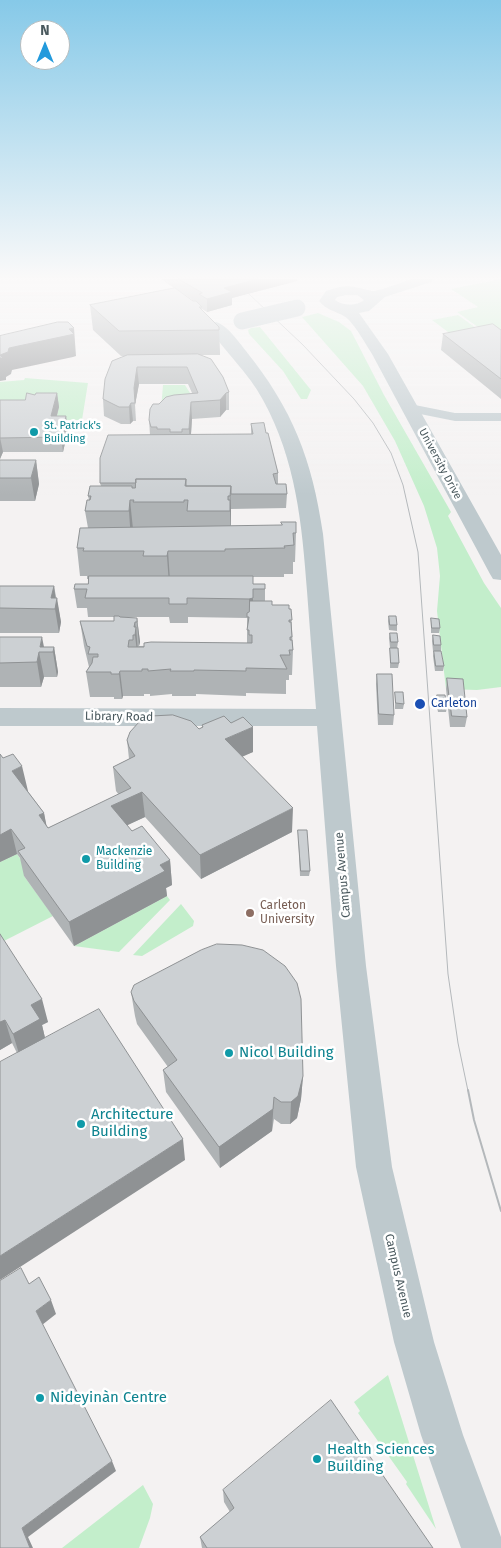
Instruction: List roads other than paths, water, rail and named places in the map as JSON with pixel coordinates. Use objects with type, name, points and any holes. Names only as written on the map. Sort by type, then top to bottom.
[{"type":"street","name":"Campus Avenue","points":[[238,351],[250,364],[274,400],[297,452],[304,478],[311,518],[351,966],[374,1167],[414,1342],[442,1435],[483,1548]]},
{"type":"street","name":"University Drive","points":[[378,351],[501,574]]},
{"type":"street","points":[[415,417],[501,417]]},
{"type":"street","points":[[415,417],[501,417]]},
{"type":"street","name":"Library Road","points":[[0,717],[328,718]]},
{"type":"tram line","points":[[309,351],[354,399],[373,423],[391,453],[403,485],[418,552],[448,974],[458,1043],[468,1091]]},
{"type":"tram line","points":[[468,1090],[474,1120],[501,1211]]},
{"type":"place","name":"St. Patrick's Building","points":[[34,432]]},
{"type":"place","name":"Carleton","points":[[420,704]]},
{"type":"place","name":"Mackenzie Building","points":[[86,859]]},
{"type":"place","name":"Carleton University","points":[[250,913]]},
{"type":"place","name":"Nicol Building","points":[[229,1053]]},
{"type":"place","name":"Architecture Building","points":[[81,1124]]},
{"type":"place","name":"Nideyinàn Centre","points":[[40,1398]]},
{"type":"place","name":"Health Sciences Building","points":[[317,1459]]}]
